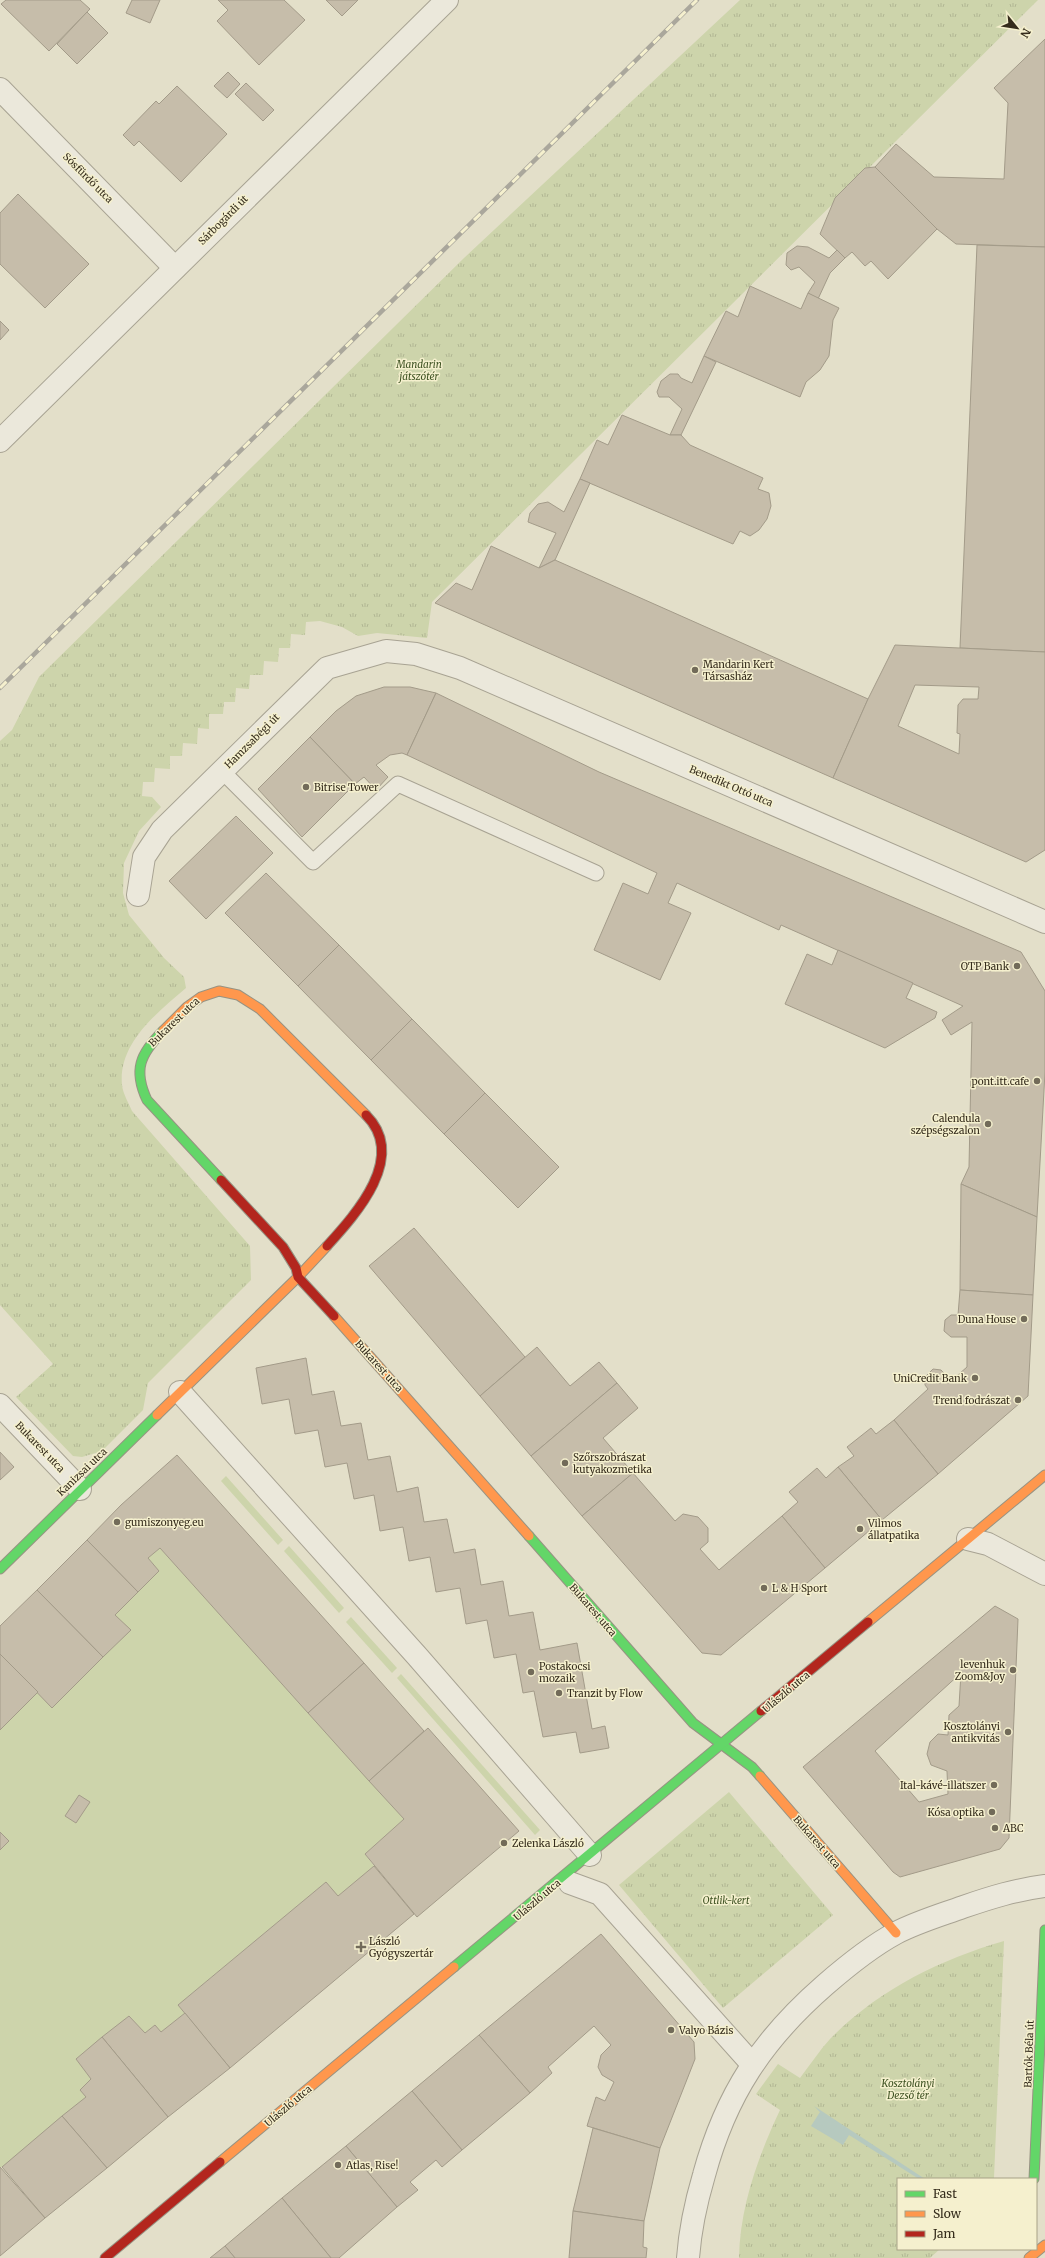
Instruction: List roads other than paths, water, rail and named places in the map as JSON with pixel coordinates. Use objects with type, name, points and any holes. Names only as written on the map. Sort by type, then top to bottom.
[{"type":"street","name":"Sárbogárdi út","points":[[0,442],[447,0]]},
{"type":"street","name":"Sósfürdő utca","points":[[0,89],[175,268]]},
{"type":"street","name":"Hamzsabégi út","points":[[138,895],[144,857],[162,830],[326,668],[386,651],[416,654]]},
{"type":"street","name":"Benedikt Ottó utca","points":[[416,654],[460,668],[1045,922]]},
{"type":"street","name":"Bukarest utca","points":[[180,1392],[298,1277],[348,1223],[377,1180],[382,1160],[381,1140],[370,1119],[260,1009],[249,1000],[232,992],[214,991],[199,997],[149,1045],[142,1058],[138,1071],[139,1088],[157,1112],[284,1247],[296,1268],[298,1277],[398,1387],[693,1724],[752,1767],[896,1933]]},
{"type":"street","name":"Kanizsai utca","points":[[0,1568],[180,1392]]},
{"type":"street","points":[[180,1392],[417,1656],[590,1855]]},
{"type":"street","name":"Bukarest utca","points":[[0,1405],[80,1489]]},
{"type":"street","name":"Ulászló utca","points":[[105,2258],[1045,1475]]},
{"type":"street","points":[[968,1540],[988,1544],[1045,1574]]},
{"type":"street","points":[[570,1883],[600,1894],[752,2064]]},
{"type":"street","points":[[688,2258],[697,2200],[710,2153],[737,2089],[763,2048],[792,2014],[856,1957],[896,1933],[927,1919],[1013,1890],[1045,1886]]},
{"type":"street","name":"Bartók Béla út","points":[[1034,2178],[1045,1930]]},
{"type":"street","points":[[1034,2254],[1045,2245]]},
{"type":"lane","points":[[222,771],[313,862],[398,784],[596,873]]},
{"type":"railway","points":[[0,688],[697,0]]},
{"type":"place","name":"Mandarin Kert Társasház","points":[[695,670]]},
{"type":"place","name":"Bitrise Tower","points":[[306,787]]},
{"type":"place","name":"OTP Bank","points":[[1017,966]]},
{"type":"place","name":"pont.itt.cafe","points":[[1037,1081]]},
{"type":"place","name":"Calendula szépségszalon","points":[[988,1124]]},
{"type":"place","name":"Duna House","points":[[1024,1319]]},
{"type":"place","name":"UniCredit Bank","points":[[975,1378]]},
{"type":"place","name":"Trend fodrászat","points":[[1018,1400]]},
{"type":"place","name":"Szőrszobrászat kutyakozmetika","points":[[565,1463]]},
{"type":"place","name":"gumiszonyeg.eu","points":[[117,1522]]},
{"type":"place","name":"Vilmos állatpatika","points":[[860,1529]]},
{"type":"place","name":"L & H Sport","points":[[764,1588]]},
{"type":"place","name":"levenhuk Zoom&Joy","points":[[1013,1670]]},
{"type":"place","name":"Postakocsi mozaik","points":[[531,1672]]},
{"type":"place","name":"Tranzit by Flow","points":[[559,1693]]},
{"type":"place","name":"Kosztolányi antikvitás","points":[[1008,1732]]},
{"type":"place","name":"Ital-kávé-illatszer","points":[[994,1785]]},
{"type":"place","name":"Kósa optika","points":[[992,1812]]},
{"type":"place","name":"ABC","points":[[995,1828]]},
{"type":"place","name":"Zelenka László","points":[[504,1843]]},
{"type":"place","name":"László Gyógyszertár","points":[[361,1947]]},
{"type":"place","name":"Valyo Bázis","points":[[671,2030]]},
{"type":"place","name":"Atlas, Rise!","points":[[338,2165]]},
{"type":"park label","name":"Mandarin játszótér","points":[[419,370]]},
{"type":"park label","name":"Ottlik-kert","points":[[726,1900]]},
{"type":"park label","name":"Kosztolányi Dezső tér","points":[[908,2088]]}]
